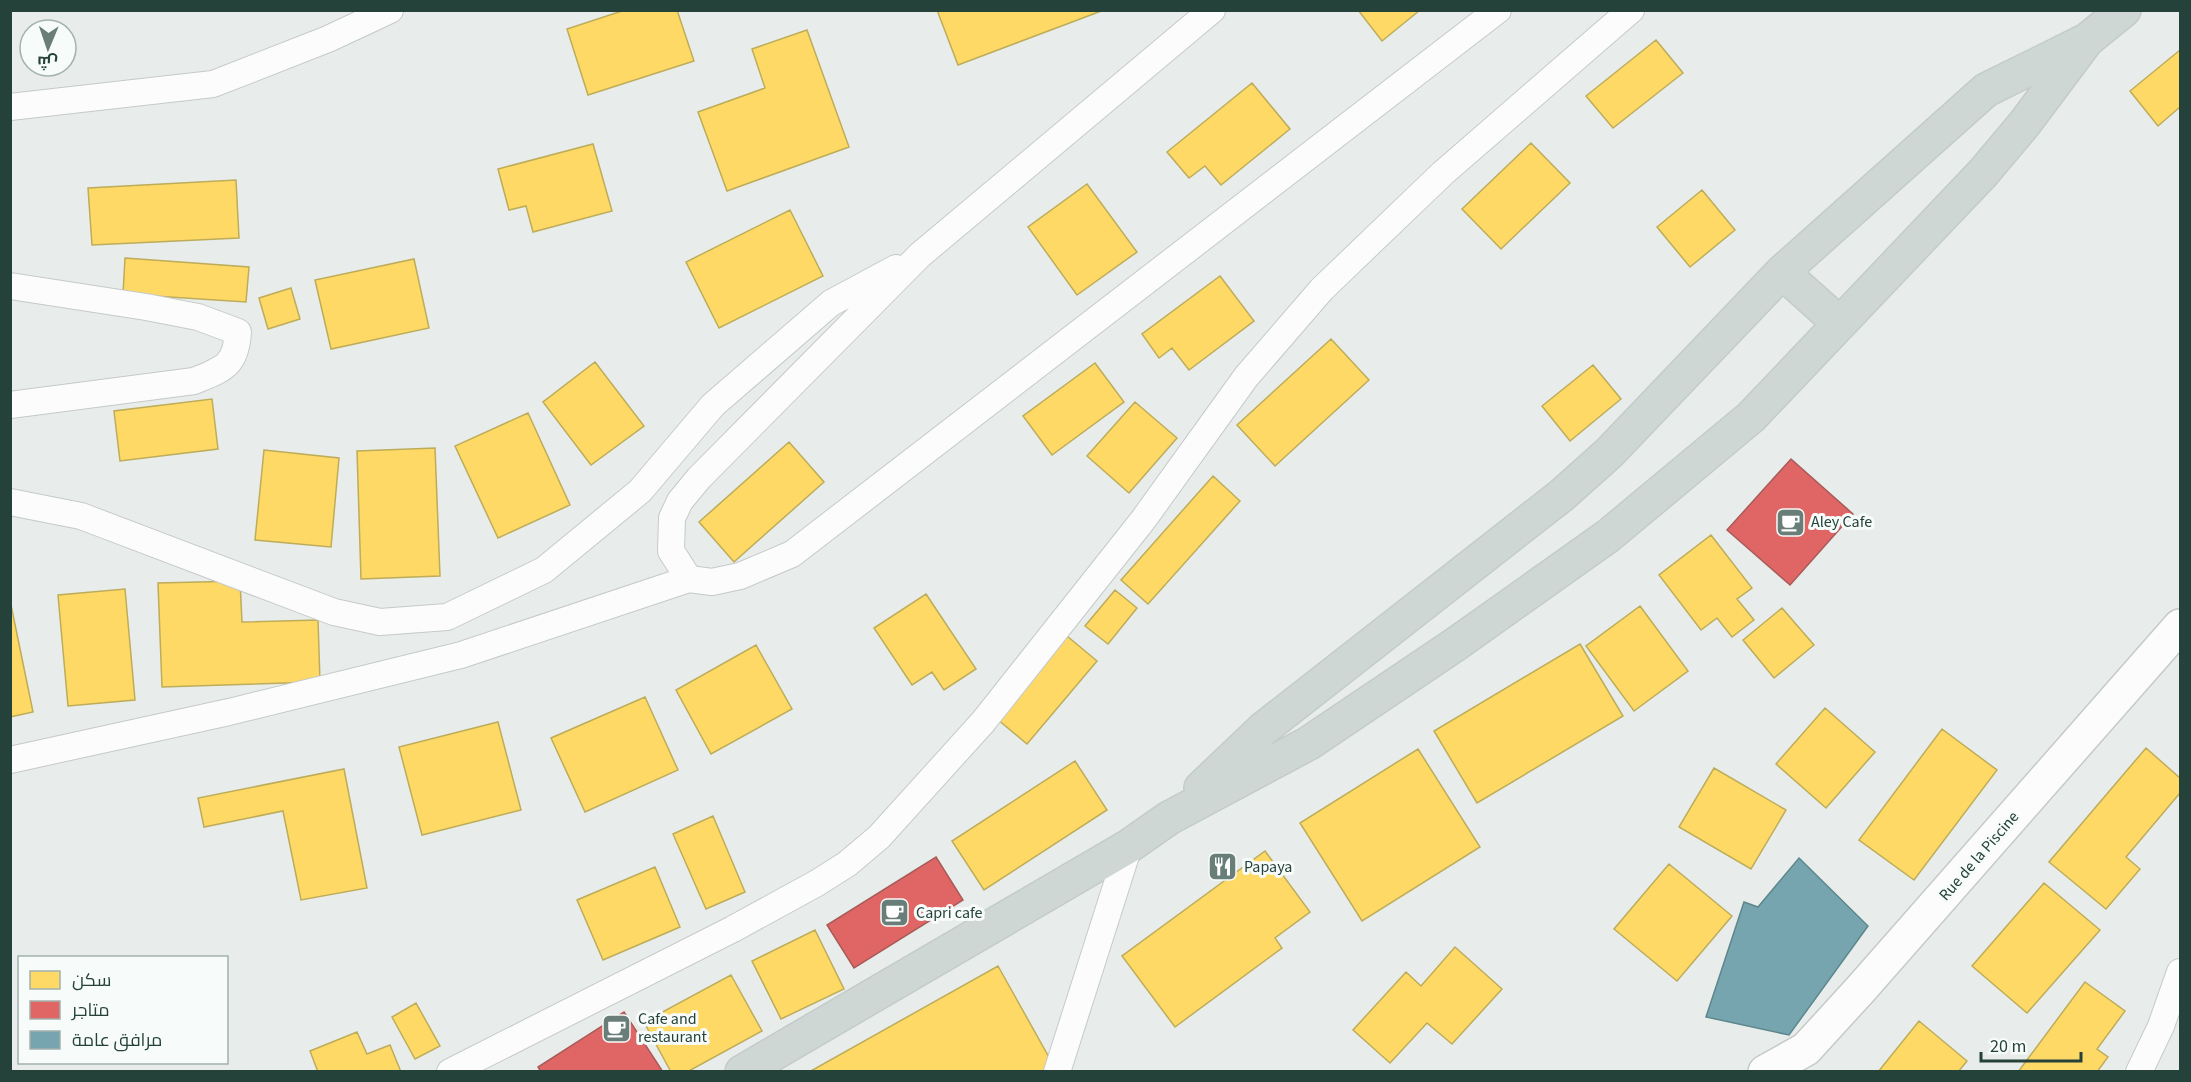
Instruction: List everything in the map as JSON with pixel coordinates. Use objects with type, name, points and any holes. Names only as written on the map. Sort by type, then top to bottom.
[{"type":"main road","points":[[1169,818],[1263,729],[1552,502],[1601,460],[1782,272],[1986,90],[2087,40],[2124,10]]},
{"type":"main road","points":[[742,1071],[1129,846],[1169,818],[1309,743],[1456,644],[1608,536],[1750,417],[1983,173],[2025,123],[2087,40]]},
{"type":"main road","points":[[1782,272],[1839,324]]},
{"type":"street","points":[[16,111],[213,84],[328,39],[390,10]]},
{"type":"street","points":[[689,579],[671,551],[672,518],[680,501],[699,478],[920,255],[1212,10]]},
{"type":"street","points":[[10,760],[229,712],[461,655],[689,579],[712,582],[740,576],[792,554],[1498,10]]},
{"type":"street","points":[[450,1071],[742,924],[846,864],[879,837],[983,722],[1143,520],[1246,377],[1322,289],[1443,173],[1631,10]]},
{"type":"street","points":[[10,502],[81,516],[334,612],[380,622],[447,617],[544,570],[639,491],[713,405],[831,303],[920,255]]},
{"type":"street","points":[[10,286],[198,317],[238,332],[237,350],[222,370],[195,381],[10,405]]},
{"type":"street","name":"Rue de la Piscine","points":[[1765,1071],[1806,1049],[2181,626]]},
{"type":"street","points":[[1056,1071],[1129,846]]},
{"type":"street","points":[[2139,1071],[2161,1026],[2181,972]]},
{"type":"building: سكن","points":[[625,10],[677,10],[694,61],[588,95],[567,29]]},
{"type":"building: سكن","points":[[937,10],[1104,10],[958,65]]},
{"type":"building: سكن","points":[[1358,10],[1420,10],[1382,41]]},
{"type":"building: سكن","points":[[807,30],[849,147],[727,191],[698,112],[765,88],[752,49]]},
{"type":"building: سكن","points":[[1656,40],[1683,73],[1613,128],[1586,96]]},
{"type":"building: سكن","points":[[2180,50],[2180,107],[2158,126],[2130,91]]},
{"type":"building: سكن","points":[[1252,83],[1290,129],[1221,185],[1205,166],[1189,178],[1167,152]]},
{"type":"building: سكن","points":[[1531,143],[1570,183],[1501,249],[1462,209]]},
{"type":"building: سكن","points":[[593,144],[612,211],[533,232],[526,206],[509,210],[498,169]]},
{"type":"building: سكن","points":[[236,180],[239,238],[92,245],[88,188]]},
{"type":"building: سكن","points":[[1087,184],[1137,252],[1077,295],[1028,227]]},
{"type":"building: سكن","points":[[1702,190],[1735,230],[1690,267],[1657,227]]},
{"type":"building: سكن","points":[[790,210],[823,276],[719,328],[686,262]]},
{"type":"building: سكن","points":[[125,258],[249,267],[246,302],[123,294]]},
{"type":"building: سكن","points":[[414,259],[429,328],[331,349],[315,280]]},
{"type":"building: سكن","points":[[1220,276],[1254,321],[1189,370],[1172,348],[1159,358],[1142,334]]},
{"type":"building: سكن","points":[[291,288],[300,319],[268,329],[259,298]]},
{"type":"building: سكن","points":[[1331,339],[1369,380],[1275,466],[1237,425]]},
{"type":"building: سكن","points":[[595,362],[644,426],[591,465],[543,402]]},
{"type":"building: سكن","points":[[1095,363],[1124,402],[1052,455],[1023,416]]},
{"type":"building: سكن","points":[[1593,365],[1621,399],[1570,441],[1542,406]]},
{"type":"building: سكن","points":[[212,399],[218,449],[120,461],[114,411]]},
{"type":"building: سكن","points":[[1135,402],[1177,438],[1129,493],[1087,456]]},
{"type":"building: سكن","points":[[528,413],[570,505],[498,538],[455,446]]},
{"type":"building: سكن","points":[[789,442],[824,482],[734,562],[699,522]]},
{"type":"building: سكن","points":[[435,448],[440,576],[361,579],[357,451]]},
{"type":"building: سكن","points":[[264,450],[339,458],[331,547],[255,540]]},
{"type":"building: سكن","points":[[1213,476],[1240,501],[1148,604],[1121,580]]},
{"type":"building: سكن","points":[[1711,535],[1752,588],[1737,599],[1754,620],[1732,637],[1717,618],[1701,630],[1659,575]]},
{"type":"building: سكن","points":[[240,581],[242,622],[318,620],[320,682],[162,687],[158,583]]},
{"type":"building: سكن","points":[[125,589],[135,700],[68,706],[58,595]]},
{"type":"building: سكن","points":[[1115,590],[1137,608],[1108,644],[1085,626]]},
{"type":"building: سكن","points":[[926,594],[976,669],[944,690],[932,672],[912,685],[874,628]]},
{"type":"building: سكن","points":[[10,606],[33,712],[10,717]]},
{"type":"building: سكن","points":[[1640,606],[1688,671],[1634,711],[1586,646]]},
{"type":"building: سكن","points":[[1782,608],[1814,645],[1774,678],[1743,640]]},
{"type":"building: سكن","points":[[1067,636],[1097,661],[1027,744],[997,719]]},
{"type":"building: سكن","points":[[1580,644],[1623,716],[1477,803],[1434,731]]},
{"type":"building: سكن","points":[[756,645],[792,709],[711,754],[676,690]]},
{"type":"building: سكن","points":[[645,697],[678,770],[585,812],[551,738]]},
{"type":"building: سكن","points":[[1825,708],[1875,752],[1826,808],[1776,764]]},
{"type":"building: سكن","points":[[498,722],[521,810],[422,835],[399,747]]},
{"type":"building: سكن","points":[[1942,729],[1997,770],[1914,880],[1859,840]]},
{"type":"building: سكن","points":[[2146,748],[2180,778],[2180,793],[2126,857],[2140,869],[2106,909],[2049,862]]},
{"type":"building: سكن","points":[[1418,749],[1480,847],[1362,921],[1300,823]]},
{"type":"building: سكن","points":[[1075,761],[1107,810],[984,890],[952,841]]},
{"type":"building: سكن","points":[[1714,768],[1786,810],[1751,869],[1679,827]]},
{"type":"building: سكن","points":[[344,769],[367,888],[301,900],[283,811],[204,827],[198,798]]},
{"type":"building: سكن","points":[[713,816],[745,892],[706,909],[673,834]]},
{"type":"building: سكن","points":[[1265,851],[1310,912],[1275,938],[1282,948],[1175,1027],[1122,956]]},
{"type":"building: سكن","points":[[1669,864],[1732,916],[1677,981],[1614,929]]},
{"type":"building: سكن","points":[[655,867],[680,927],[603,960],[577,900]]},
{"type":"building: سكن","points":[[2044,883],[2100,930],[2027,1013],[1972,966]]},
{"type":"building: سكن","points":[[815,930],[844,989],[781,1019],[752,961]]},
{"type":"building: سكن","points":[[1455,947],[1502,989],[1452,1044],[1427,1023],[1390,1063],[1353,1030],[1406,972],[1421,986]]},
{"type":"building: سكن","points":[[998,966],[1055,1068],[1049,1072],[809,1072]]},
{"type":"building: سكن","points":[[731,975],[762,1031],[687,1072],[671,1072],[644,1022]]},
{"type":"building: سكن","points":[[2085,982],[2125,1011],[2097,1049],[2108,1057],[2097,1072],[2018,1072]]},
{"type":"building: سكن","points":[[416,1003],[440,1046],[415,1059],[392,1017]]},
{"type":"building: سكن","points":[[1919,1021],[1967,1061],[1958,1072],[1878,1072]]},
{"type":"building: سكن","points":[[357,1032],[367,1054],[390,1045],[401,1072],[318,1072],[310,1051]]},
{"type":"building: متاجر","name":"Aley Cafe","points":[[1791,459],[1853,514],[1790,585],[1727,530]]},
{"type":"building: متاجر","name":"Capri cafe","points":[[936,857],[963,900],[854,968],[827,925]]},
{"type":"building: متاجر","name":"Cafe and restaurant","points":[[624,1012],[663,1072],[541,1072],[538,1067]]},
{"type":"building: مرافق عامة","points":[[1799,858],[1868,926],[1789,1035],[1706,1017],[1744,902],[1758,907]]},
{"type":"place","name":"Aley Cafe","points":[[1790,522]]},
{"type":"place","name":"Papaya","points":[[1223,867]]},
{"type":"place","name":"Capri cafe","points":[[895,913]]},
{"type":"place","name":"Cafe and restaurant","points":[[617,1028]]}]
